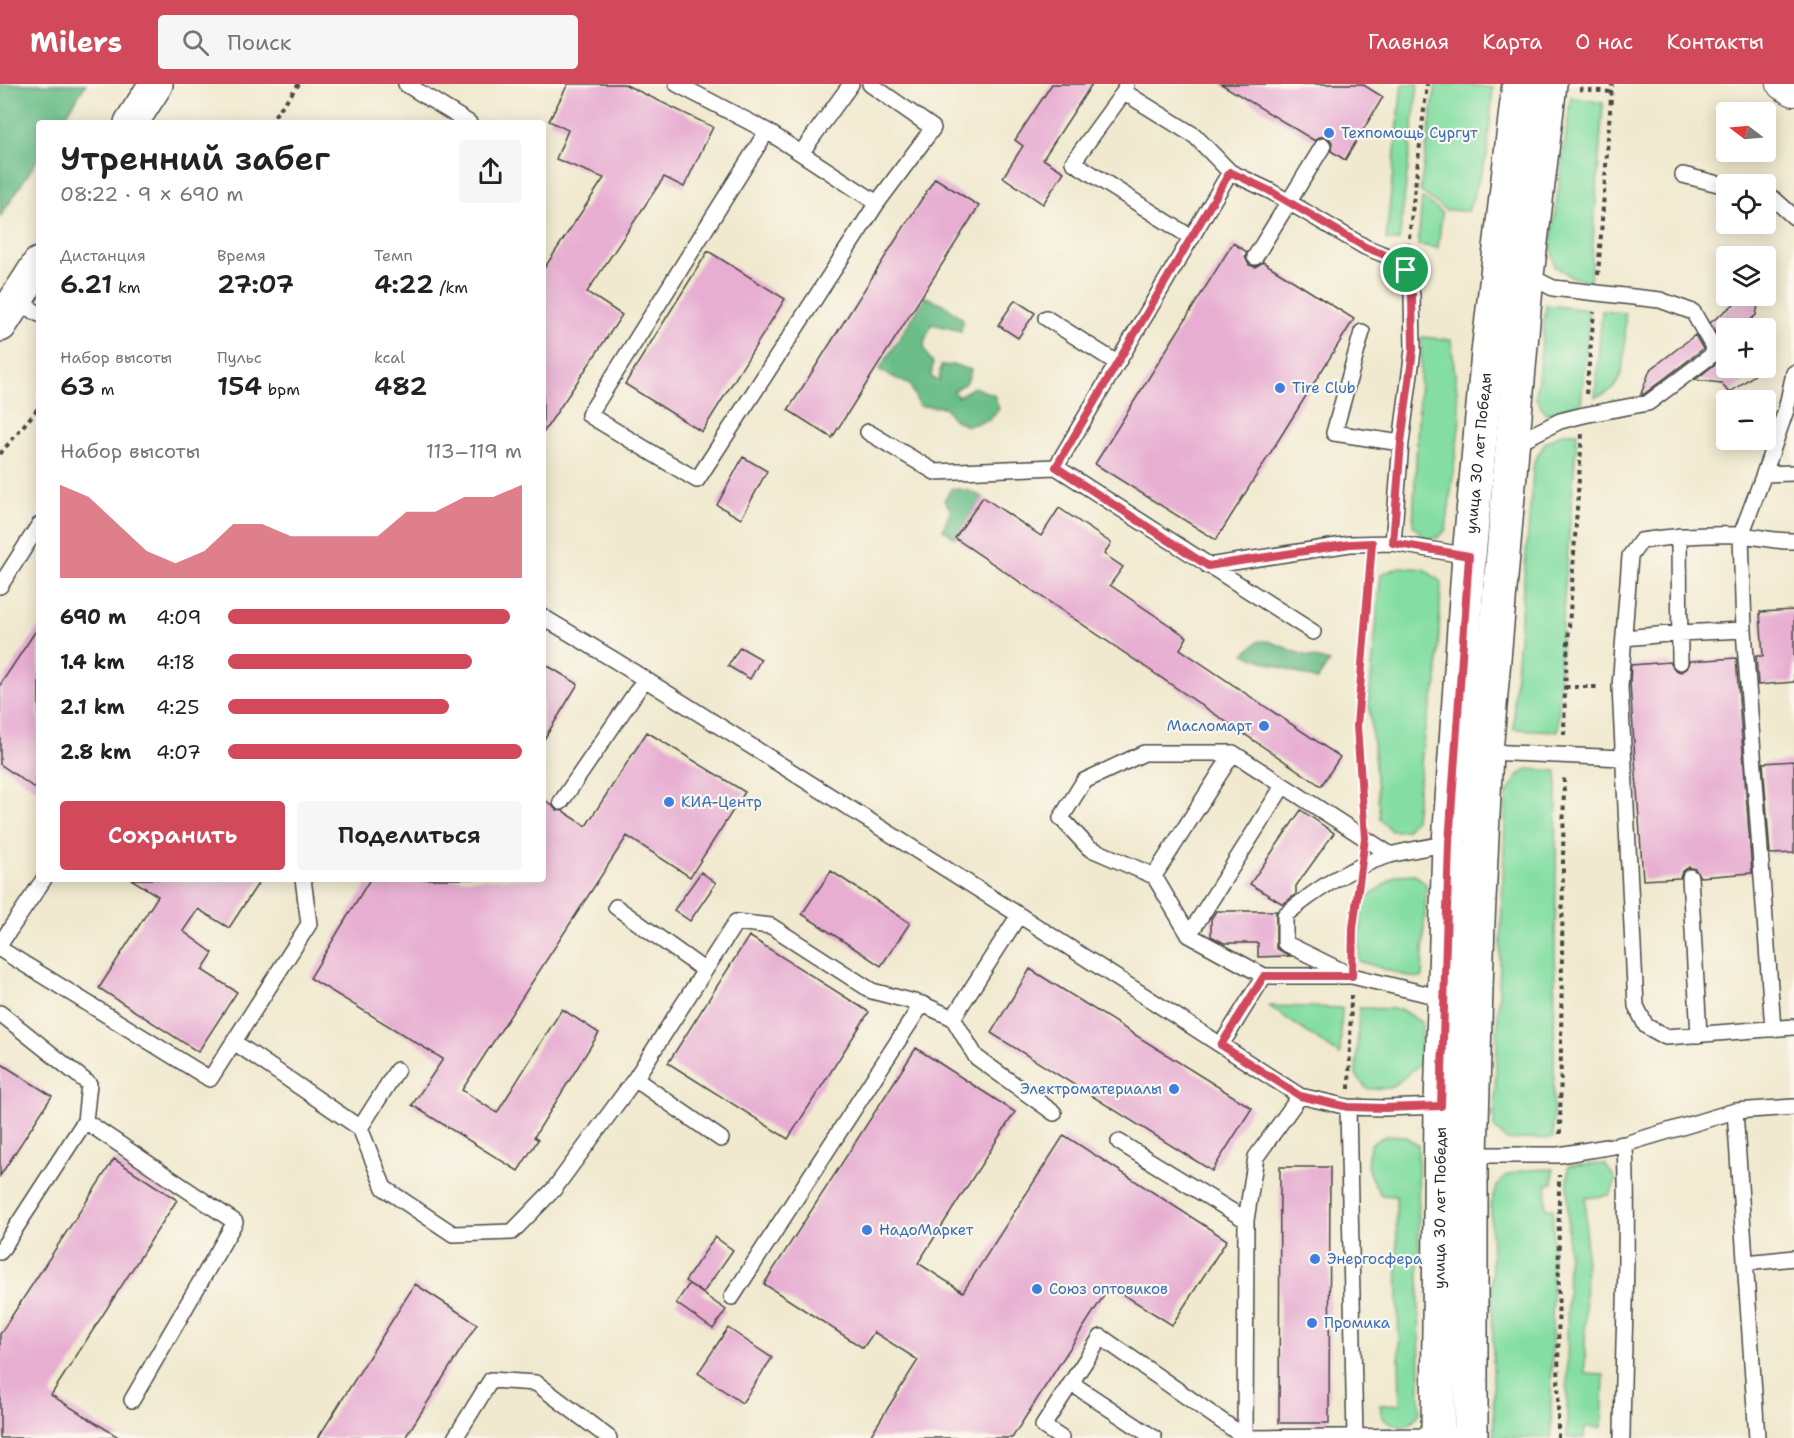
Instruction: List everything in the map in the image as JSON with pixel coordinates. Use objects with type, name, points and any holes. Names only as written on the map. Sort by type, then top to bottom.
[{"type":"main road","points":[[133,120],[156,84]]},
{"type":"main road","name":"улица 30 лет Победы","points":[[1438,1437],[1443,998],[1449,843],[1469,556],[1488,353],[1519,84]]},
{"type":"main road","name":"улица 30 лет Победы","points":[[1471,1438],[1471,1155],[1477,932],[1486,752],[1527,275],[1550,84]]},
{"type":"main road","points":[[18,313],[36,271]]},
{"type":"street","points":[[1783,84],[1794,90]]},
{"type":"lane","points":[[406,84],[464,120]]},
{"type":"lane","points":[[677,84],[705,89],[877,203]]},
{"type":"lane","points":[[801,153],[851,84]]},
{"type":"lane","points":[[767,130],[589,415],[697,480],[877,203],[933,128],[870,84]]},
{"type":"lane","points":[[1192,238],[1073,162],[1125,88],[1195,136],[1230,172],[1270,191],[1365,247],[1385,255],[1406,270],[1412,295],[1413,350],[1401,443],[1393,543]]},
{"type":"lane","points":[[1255,256],[1323,146]]},
{"type":"lane","points":[[1056,467],[1230,172]]},
{"type":"lane","points":[[1683,175],[1716,183]]},
{"type":"lane","points":[[1776,201],[1794,217]]},
{"type":"lane","points":[[1512,445],[1560,421],[1648,403],[1716,352],[1693,312],[1660,300],[1553,288],[1527,275]]},
{"type":"lane","points":[[1046,318],[1118,363]]},
{"type":"lane","points":[[1362,332],[1334,433],[1401,443]]},
{"type":"lane","points":[[1773,1029],[1744,630],[1741,536],[1790,409],[1794,373]]},
{"type":"lane","points":[[868,432],[935,472],[1056,467],[1313,632]]},
{"type":"lane","points":[[1764,474],[1794,473]]},
{"type":"lane","points":[[0,586],[36,530]]},
{"type":"lane","points":[[1679,536],[1680,662]]},
{"type":"lane","points":[[1794,542],[1741,536],[1679,536],[1641,541],[1630,556],[1620,687],[1636,1006],[1646,1026],[1666,1037],[1794,1027]]},
{"type":"lane","points":[[1208,566],[1350,544],[1372,543],[1393,543],[1469,556]]},
{"type":"lane","points":[[546,619],[1019,915],[1300,1096],[1348,1107],[1441,1106]]},
{"type":"lane","points":[[1623,638],[1744,630]]},
{"type":"lane","points":[[561,802],[645,679]]},
{"type":"lane","points":[[1486,752],[1623,758]]},
{"type":"lane","points":[[1352,976],[1264,976],[1188,935],[1154,876],[1089,848],[1060,818],[1084,781],[1144,753],[1233,753],[1390,855]]},
{"type":"lane","points":[[1154,876],[1233,753]]},
{"type":"lane","points":[[1188,935],[1283,786]]},
{"type":"lane","points":[[1443,998],[1352,976],[1285,943],[1285,915],[1316,890],[1361,865],[1390,855],[1449,843]]},
{"type":"lane","points":[[1690,877],[1699,1035]]},
{"type":"lane","points":[[0,944],[42,882]]},
{"type":"lane","points":[[0,949],[210,1079],[309,924],[303,882]]},
{"type":"lane","points":[[616,907],[704,970]]},
{"type":"lane","points":[[953,1018],[1019,915]]},
{"type":"lane","points":[[234,1042],[360,1128],[384,1188],[453,1234],[512,1232],[555,1189],[634,1079],[736,922],[771,926],[872,991],[922,1004],[953,1018],[976,1057],[1054,1113]]},
{"type":"lane","points":[[1221,1045],[1264,976]]},
{"type":"lane","points":[[732,1297],[922,1004]]},
{"type":"lane","points":[[0,1013],[89,1084],[85,1121],[0,1252]]},
{"type":"lane","points":[[360,1128],[397,1070]]},
{"type":"lane","points":[[634,1079],[721,1139]]},
{"type":"lane","points":[[1246,1438],[1246,1220],[1256,1157],[1300,1096]]},
{"type":"lane","points":[[1348,1107],[1355,1437]]},
{"type":"lane","points":[[1471,1155],[1559,1155],[1625,1144],[1735,1111],[1794,1107]]},
{"type":"lane","points":[[1735,1111],[1757,1438]]},
{"type":"lane","points":[[85,1121],[234,1222],[132,1400]]},
{"type":"lane","points":[[1119,1142],[1246,1220]]},
{"type":"lane","points":[[1622,1438],[1628,1210],[1625,1144]]},
{"type":"lane","points":[[1746,1263],[1794,1258]]},
{"type":"lane","points":[[1061,1438],[1043,1426],[1101,1337],[1246,1438],[1438,1437]]},
{"type":"lane","points":[[455,1438],[491,1380],[536,1383],[609,1438]]},
{"type":"lane","points":[[1071,1383],[1154,1438]]},
{"type":"path","points":[[271,120],[299,84]]},
{"type":"path","points":[[1406,270],[1428,84]]},
{"type":"path","points":[[0,454],[36,411]]},
{"type":"path","points":[[1365,838],[1357,726],[1372,543]]},
{"type":"path","points":[[1565,687],[1620,687]]},
{"type":"path","points":[[1348,1107],[1353,928],[1361,865]]},
{"type":"green space","points":[[1,84],[86,84],[63,120],[36,120],[36,162],[0,217]]},
{"type":"green space","points":[[1402,84],[1418,84],[1399,241],[1386,240]]},
{"type":"green space","points":[[1436,84],[1493,88],[1487,156],[1468,211],[1445,210],[1420,191]]},
{"type":"green space","points":[[1571,97],[1603,103],[1590,281],[1572,277],[1555,266],[1551,244]]},
{"type":"green space","points":[[1422,198],[1442,213],[1438,248],[1418,245]]},
{"type":"green space","points":[[926,297],[943,304],[963,319],[961,331],[932,324],[924,344],[926,353],[933,363],[931,377],[939,381],[941,366],[955,365],[971,370],[967,382],[954,391],[957,397],[974,387],[994,395],[999,409],[989,420],[967,426],[953,419],[945,407],[919,406],[910,385],[879,370]]},
{"type":"green space","points":[[1546,305],[1589,310],[1581,403],[1546,414],[1536,398]]},
{"type":"green space","points":[[1602,311],[1625,313],[1625,342],[1621,374],[1617,382],[1608,392],[1595,397]]},
{"type":"green space","points":[[1422,337],[1451,340],[1460,419],[1446,530],[1437,538],[1425,538],[1413,525]]},
{"type":"green space","points":[[1562,433],[1577,433],[1561,637],[1558,731],[1514,729],[1514,696],[1534,462],[1545,443]]},
{"type":"green space","points":[[952,488],[969,491],[983,497],[955,538],[943,529],[951,510],[944,500]]},
{"type":"green space","points":[[1400,567],[1424,569],[1441,582],[1437,683],[1425,727],[1415,819],[1406,830],[1391,831],[1380,819],[1369,702],[1381,574]]},
{"type":"green space","points":[[1259,641],[1269,641],[1329,662],[1317,680],[1244,654]]},
{"type":"green space","points":[[1527,769],[1557,771],[1553,1138],[1506,1140],[1494,1127],[1506,795],[1519,775]]},
{"type":"green space","points":[[1415,874],[1426,884],[1422,978],[1409,977],[1359,961],[1362,902],[1397,875]]},
{"type":"green space","points":[[1269,1006],[1342,1008],[1340,1055]]},
{"type":"green space","points":[[1359,1008],[1400,1009],[1422,1023],[1419,1065],[1389,1088],[1367,1089],[1356,1075]]},
{"type":"green space","points":[[1387,1135],[1404,1136],[1418,1145],[1420,1412],[1412,1422],[1403,1426],[1393,1424],[1382,1417],[1380,1405],[1400,1404],[1396,1196],[1381,1195],[1370,1176],[1367,1165],[1371,1144]]},
{"type":"green space","points":[[1605,1164],[1616,1180],[1610,1195],[1586,1198],[1585,1374],[1604,1375],[1602,1427],[1585,1427],[1584,1438],[1567,1438],[1568,1166]]},
{"type":"green space","points":[[1553,1169],[1553,1183],[1547,1184],[1546,1208],[1553,1208],[1551,1438],[1494,1438],[1491,1207],[1498,1184],[1512,1173]]},
{"type":"building","points":[[568,84],[624,84],[713,127],[684,187],[664,177],[587,292],[622,315],[546,429],[546,265],[604,178],[556,159],[568,130],[549,121]]},
{"type":"building","points":[[1052,84],[1092,84],[1043,159],[1064,172],[1043,204],[1003,177],[1023,146],[1015,140]]},
{"type":"building","points":[[1221,84],[1362,84],[1383,97],[1345,160],[1331,151],[1332,142],[1328,137],[1319,137],[1315,141]]},
{"type":"building","points":[[935,178],[979,206],[832,438],[788,410]]},
{"type":"building","points":[[1233,243],[1247,252],[1245,257],[1249,265],[1255,267],[1263,262],[1354,319],[1216,540],[1095,464]]},
{"type":"building","points":[[708,251],[785,299],[702,432],[625,384]]},
{"type":"building","points":[[1015,300],[1035,313],[1018,338],[998,325]]},
{"type":"building","points":[[1732,306],[1758,306],[1756,315],[1753,318],[1716,318]]},
{"type":"building","points":[[1716,318],[1716,333],[1710,323]]},
{"type":"building","points":[[1695,335],[1703,349],[1641,394],[1650,370]]},
{"type":"building","points":[[1716,363],[1716,378],[1750,378],[1733,390],[1727,390],[1721,383],[1695,380]]},
{"type":"building","points":[[743,457],[767,471],[741,519],[717,505]]},
{"type":"building","points":[[983,497],[1041,536],[1059,508],[1111,543],[1104,554],[1123,567],[1110,585],[1187,637],[1180,649],[1340,757],[1321,786],[955,538]]},
{"type":"building","points":[[1794,610],[1794,682],[1758,685],[1756,656],[1763,656],[1760,612]]},
{"type":"building","points":[[36,631],[36,789],[0,764],[0,685]]},
{"type":"building","points":[[740,647],[761,659],[750,679],[728,666]]},
{"type":"building","points":[[1736,658],[1752,873],[1700,877],[1695,869],[1689,867],[1682,872],[1680,878],[1643,880],[1630,683],[1631,665],[1670,662],[1675,670],[1681,672],[1688,667],[1690,661]]},
{"type":"building","points":[[546,665],[578,684],[546,736]]},
{"type":"building","points":[[647,732],[745,792],[690,877],[627,836],[462,1090],[497,1113],[562,1009],[599,1033],[534,1137],[538,1140],[518,1171],[412,1105],[443,1059],[310,978],[368,882],[546,882],[546,801],[556,810],[563,811],[586,826]]},
{"type":"building","points":[[1794,761],[1794,853],[1770,854],[1763,763]]},
{"type":"building","points":[[1301,810],[1334,833],[1296,886],[1296,894],[1283,904],[1250,884]]},
{"type":"building","points":[[831,871],[910,923],[881,966],[802,914]]},
{"type":"building","points":[[701,872],[716,883],[690,921],[674,910]]},
{"type":"building","points":[[136,882],[259,882],[229,928],[198,909],[183,931],[213,953],[202,970],[237,992],[198,1052],[99,988],[158,896]]},
{"type":"building","points":[[1216,911],[1276,911],[1276,948],[1290,956],[1258,957],[1258,943],[1224,943],[1211,936],[1211,919]]},
{"type":"building","points":[[749,936],[869,1012],[788,1139],[668,1063]]},
{"type":"building","points":[[1030,969],[1252,1108],[1212,1171],[991,1033]]},
{"type":"building","points":[[916,1048],[1015,1112],[918,1263],[963,1292],[1064,1135],[1227,1240],[1172,1325],[1110,1286],[1012,1438],[869,1438],[918,1360],[874,1332],[863,1348],[764,1284]]},
{"type":"building","points":[[0,1063],[52,1096],[0,1176]]},
{"type":"building","points":[[114,1159],[177,1200],[51,1395],[120,1438],[0,1438],[0,1334]]},
{"type":"building","points":[[1280,1167],[1330,1167],[1329,1423],[1279,1423]]},
{"type":"building","points":[[715,1237],[733,1250],[703,1293],[685,1281]]},
{"type":"building","points":[[415,1284],[477,1324],[405,1438],[318,1438]]},
{"type":"building","points":[[689,1284],[726,1310],[713,1329],[676,1303]]},
{"type":"building","points":[[728,1328],[772,1358],[742,1403],[698,1373]]},
{"type":"place","name":"Техпомощь Сургут","points":[[1329,133]]},
{"type":"place","name":"Tire Club","points":[[1280,388]]},
{"type":"place","name":"Масломарт","points":[[1264,726]]},
{"type":"place","name":"КИА-Центр","points":[[669,802]]},
{"type":"place","name":"Электроматериалы","points":[[1174,1089]]},
{"type":"place","name":"НадоМаркет","points":[[867,1230]]},
{"type":"place","name":"Энергосфера","points":[[1315,1259]]},
{"type":"place","name":"Союз оптовиков","points":[[1037,1289]]},
{"type":"place","name":"Промика","points":[[1312,1323]]},
{"type":"route","points":[[1230,172],[1270,191],[1365,247],[1385,255],[1406,270],[1412,295],[1413,350],[1401,443],[1393,543],[1469,556],[1449,843],[1441,1106],[1348,1107],[1300,1096],[1221,1045],[1264,976],[1352,976],[1353,928],[1365,838],[1357,726],[1372,543],[1350,544],[1208,566],[1056,467],[1230,172]]}]
